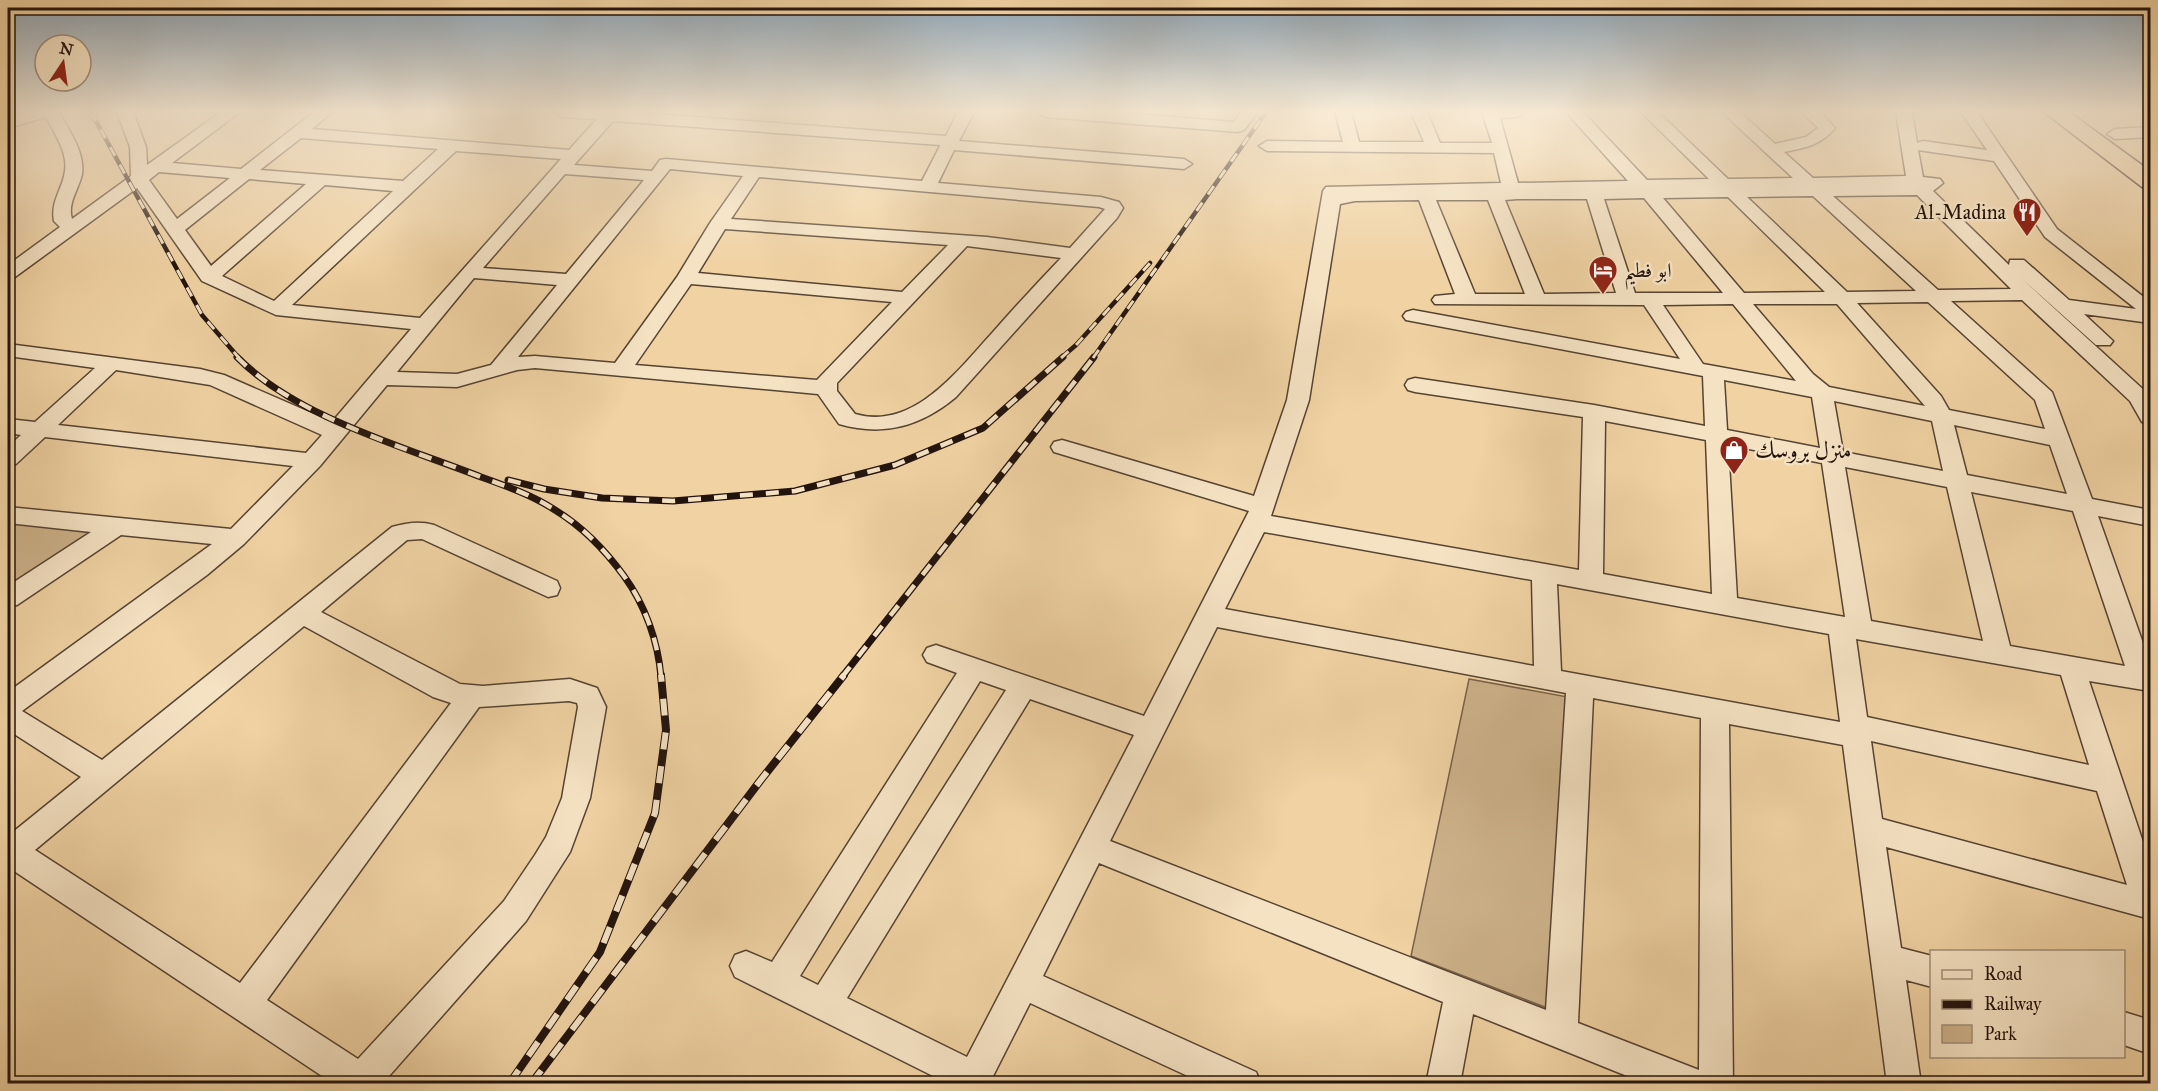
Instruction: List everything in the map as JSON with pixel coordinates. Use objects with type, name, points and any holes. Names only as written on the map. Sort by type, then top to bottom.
[{"type":"highway","points":[[2125,163],[2151,182]]},
{"type":"street","points":[[70,226],[63,221],[62,212],[74,172],[74,163]]},
{"type":"street","points":[[139,163],[140,180],[209,277],[276,309],[426,325]]},
{"type":"street","points":[[8,273],[70,226],[164,163]]},
{"type":"street","points":[[175,229],[259,163]]},
{"type":"street","points":[[276,309],[433,163]]},
{"type":"street","points":[[8,706],[198,569],[236,538],[337,433],[469,272],[565,163]]},
{"type":"street","points":[[572,163],[657,176]]},
{"type":"street","points":[[927,187],[939,163]]},
{"type":"street","points":[[1172,163],[1184,164]]},
{"type":"street","points":[[1500,163],[1503,192],[1537,299]]},
{"type":"street","points":[[1621,163],[1806,379],[1822,392],[1832,457],[1850,629],[1855,731],[1904,1083]]},
{"type":"street","points":[[1701,163],[1842,298],[1933,401],[1941,415],[1999,655]]},
{"type":"street","points":[[1787,163],[2045,397],[2082,505],[2147,680]]},
{"type":"street","points":[[1918,163],[1924,184],[2027,294],[2139,397],[2151,417]]},
{"type":"street","points":[[1923,163],[1924,184]]},
{"type":"street","points":[[2004,163],[2051,233],[2151,311]]},
{"type":"street","points":[[499,368],[666,164],[1101,202],[1114,208],[949,392],[923,410],[892,421],[858,423],[843,416],[826,387],[829,377],[962,241]]},
{"type":"street","points":[[159,167],[408,187]]},
{"type":"street","points":[[621,370],[686,278],[719,223],[754,172]]},
{"type":"street","points":[[8,284],[120,200],[140,180]]},
{"type":"street","points":[[209,277],[321,180]]},
{"type":"street","points":[[1332,196],[1924,184],[1944,199],[2151,386]]},
{"type":"street","points":[[1332,196],[1426,196],[1503,192],[1594,195],[1646,190]]},
{"type":"street","points":[[1594,195],[1627,299]]},
{"type":"street","points":[[746,966],[972,1081],[1152,730],[1259,515],[1298,400],[1332,196]]},
{"type":"street","points":[[1426,196],[1467,300]]},
{"type":"street","points":[[719,223],[1019,245],[1074,254]]},
{"type":"street","points":[[469,272],[569,280]]},
{"type":"street","points":[[686,278],[906,298]]},
{"type":"street","points":[[1442,300],[1842,298],[2027,294]]},
{"type":"street","points":[[1650,298],[1705,370],[1715,435],[1725,607]]},
{"type":"street","points":[[2063,305],[2151,317]]},
{"type":"street","points":[[1413,316],[1822,392],[2059,439]]},
{"type":"street","points":[[8,350],[190,373],[217,380],[337,433]]},
{"type":"street","points":[[383,378],[457,380],[475,377],[516,363],[535,362],[798,387],[826,387]]},
{"type":"street","points":[[8,459],[111,364]]},
{"type":"street","points":[[1415,385],[1594,412],[2151,518]]},
{"type":"street","points":[[1591,583],[1594,412]]},
{"type":"street","points":[[8,426],[312,461]]},
{"type":"street","points":[[1062,447],[1259,515],[1544,575],[2147,680]]},
{"type":"street","points":[[8,516],[236,538]]},
{"type":"street","points":[[8,598],[117,526]]},
{"type":"street","points":[[302,613],[442,689],[471,697],[576,691],[587,696],[592,707],[576,798],[559,843],[521,903],[360,1082],[9,851],[400,533],[414,530],[426,531],[548,588]]},
{"type":"street","points":[[1544,575],[1548,679]]},
{"type":"street","points":[[1209,616],[1715,710],[1855,731],[2108,781]]},
{"type":"street","points":[[936,655],[1152,730]]},
{"type":"street","points":[[1869,829],[2150,904],[2140,849],[2108,781],[2071,667]]},
{"type":"street","points":[[778,982],[974,668]]},
{"type":"street","points":[[824,1005],[1024,685]]},
{"type":"street","points":[[1561,1031],[1580,685]]},
{"type":"street","points":[[244,1004],[471,697]]},
{"type":"street","points":[[1715,710],[1716,1083]]},
{"type":"street","points":[[8,716],[103,776]]},
{"type":"street","points":[[1092,847],[1691,1083]]},
{"type":"street","points":[[1887,959],[1930,971]]},
{"type":"street","points":[[1023,983],[1244,1083]]},
{"type":"street","points":[[1443,1083],[1461,993]]},
{"type":"street","points":[[2125,1029],[2151,1037]]},
{"type":"green space","points":[[8,523],[93,531],[8,588]]},
{"type":"green space","points":[[1469,679],[1568,697],[1550,1009],[1411,956]]},
{"type":"railway","points":[[119,163],[202,315],[239,358]]},
{"type":"railway","points":[[1093,358],[1230,163]]},
{"type":"railway","points":[[1061,358],[1076,345],[1150,263]]},
{"type":"railway","points":[[237,357],[261,378],[289,397],[319,413],[385,441],[519,491],[575,524],[609,557],[638,599],[654,637],[661,677]]},
{"type":"railway","points":[[508,480],[544,489],[602,498],[673,501],[795,491],[895,465],[983,428],[1063,357]]},
{"type":"railway","points":[[842,677],[1094,357]]},
{"type":"railway","points":[[509,1084],[600,952],[655,813],[666,730],[661,675]]},
{"type":"railway","points":[[531,1084],[760,781],[844,675]]},
{"type":"place","name":"Al-Madina","points":[[2027,238]]},
{"type":"place","name":"ابو فطيم","points":[[1603,296]]},
{"type":"place","name":"منزل بروسك","points":[[1734,476]]}]
